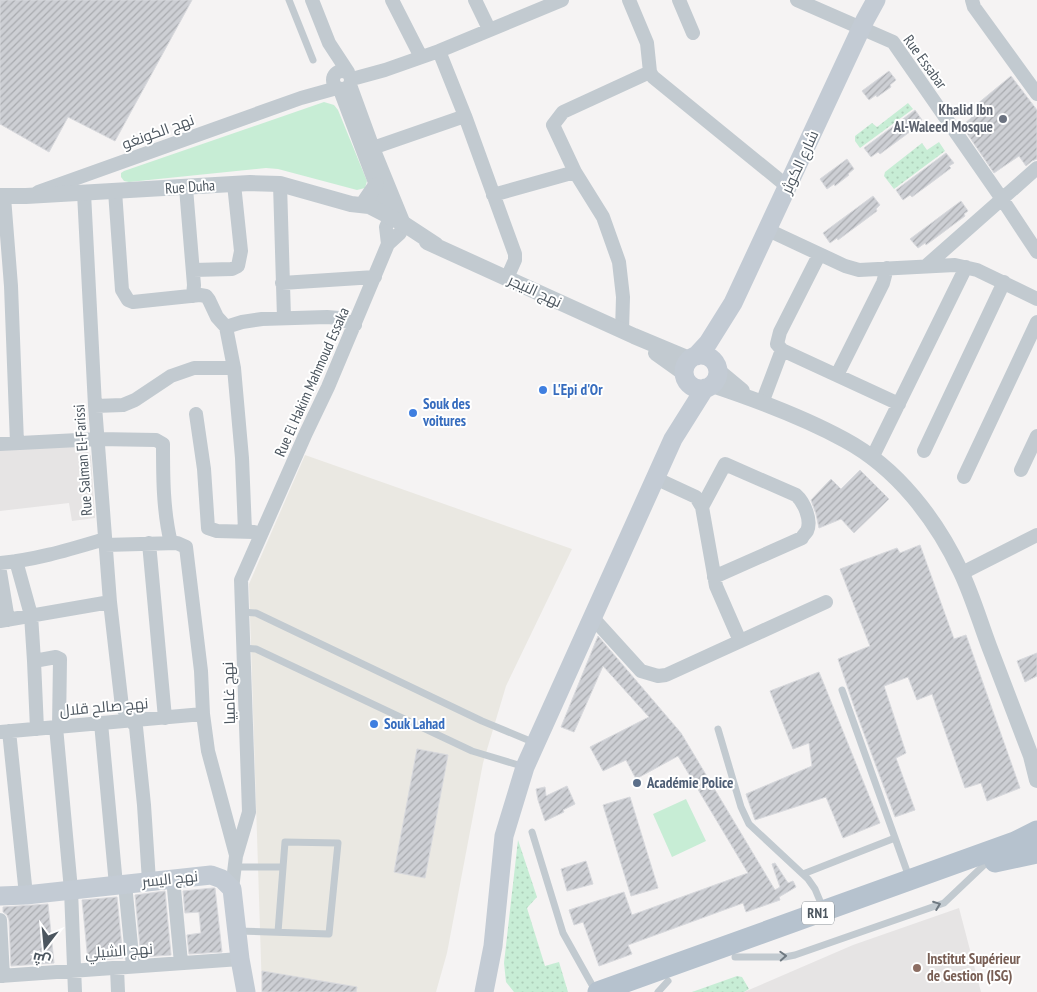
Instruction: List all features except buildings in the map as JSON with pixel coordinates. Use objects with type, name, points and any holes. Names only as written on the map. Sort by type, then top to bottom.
[{"type":"main road","name":"شارع الكوثر","points":[[863,24],[868,0]]},
{"type":"main road","name":"شارع الكوثر","points":[[689,367],[708,343],[733,303],[863,24],[876,0]]},
{"type":"main road","name":"شارع الكوثر","points":[[673,439],[713,377],[718,350],[733,303]]},
{"type":"main road","points":[[484,992],[493,946],[504,836],[525,767],[673,439],[689,367],[707,356],[713,377],[694,388],[689,367]]},
{"type":"main road","name":"RN1","points":[[597,992],[1015,842],[1037,830]]},
{"type":"main road","name":"RN1","points":[[638,992],[663,986],[735,957],[983,866],[1018,856],[1037,853]]},
{"type":"main road","name":"نهج اليسر","points":[[0,896],[26,895],[173,878],[216,876],[232,889]]},
{"type":"main road","points":[[232,889],[240,959],[246,992]]},
{"type":"main road","points":[[493,946],[499,992]]},
{"type":"street","points":[[312,0],[368,150],[394,229]]},
{"type":"street","points":[[392,0],[421,57]]},
{"type":"street","points":[[475,0],[489,29]]},
{"type":"street","name":"نهج الكونغو","points":[[26,196],[301,98],[342,81],[439,51],[489,29],[532,5],[562,0]]},
{"type":"street","points":[[629,0],[647,43],[650,72],[653,77],[788,187]]},
{"type":"street","points":[[679,0],[693,33]]},
{"type":"street","name":"Rue Essabar","points":[[797,0],[863,24],[892,42],[1037,252]]},
{"type":"street","points":[[972,0],[974,7],[1037,94]]},
{"type":"street","points":[[439,51],[465,116],[492,195],[515,254],[515,260],[507,278]]},
{"type":"street","points":[[628,334],[619,262],[603,217],[575,172],[553,124],[563,112],[650,72]]},
{"type":"street","points":[[368,150],[465,116]]},
{"type":"street","points":[[368,150],[376,185],[394,229]]},
{"type":"street","points":[[926,266],[1037,168]]},
{"type":"street","points":[[492,195],[575,172]]},
{"type":"street","points":[[193,270],[232,269],[238,266],[242,251],[234,184]]},
{"type":"street","name":"Rue Duha","points":[[2,196],[186,188],[234,184],[280,184],[357,204],[364,215],[394,229]]},
{"type":"street","points":[[280,184],[284,318]]},
{"type":"street","points":[[357,204],[376,185]]},
{"type":"street","points":[[186,188],[193,270],[193,296]]},
{"type":"street","points":[[115,191],[124,296],[133,302],[206,296],[226,327],[234,368],[242,458],[245,531]]},
{"type":"street","name":"Rue Salman El-Farissi","points":[[84,193],[95,406],[110,602],[122,707],[136,727],[149,881]]},
{"type":"street","points":[[2,196],[11,286],[17,443]]},
{"type":"street","name":"نهج النيجر","points":[[394,229],[436,244],[628,334],[689,367]]},
{"type":"street","name":"Rue El Hakim Mahmoud Essaka","points":[[263,532],[355,325],[394,229]]},
{"type":"street","points":[[768,230],[845,266],[859,270],[955,265],[966,267],[1004,282],[1037,299]]},
{"type":"street","points":[[820,255],[780,332],[778,344],[782,350],[899,404]]},
{"type":"street","points":[[872,458],[966,267]]},
{"type":"street","points":[[837,375],[883,283],[887,268]]},
{"type":"street","points":[[282,283],[375,277]]},
{"type":"street","points":[[924,451],[1004,282]]},
{"type":"street","points":[[226,327],[242,322],[284,318],[339,318],[355,325]]},
{"type":"street","points":[[964,477],[1037,322]]},
{"type":"street","points":[[757,400],[782,350]]},
{"type":"street","points":[[95,406],[123,405],[171,376],[194,368],[234,368]]},
{"type":"street","points":[[713,377],[757,400],[846,440],[872,458],[904,486],[927,514],[945,541],[962,573],[1034,761],[1037,780]]},
{"type":"street","points":[[196,414],[204,469],[208,528],[212,530],[263,532]]},
{"type":"street","points":[[1021,470],[1037,436]]},
{"type":"street","points":[[0,444],[98,439],[152,439],[161,441],[163,444],[163,474],[168,531],[171,543]]},
{"type":"street","points":[[702,507],[725,464],[796,495],[802,501],[808,523],[807,531],[802,538],[714,576]]},
{"type":"street","points":[[655,478],[696,497],[702,507],[716,586],[740,641]]},
{"type":"street","name":"نهج غامبيا","points":[[235,861],[249,812],[241,580],[263,532]]},
{"type":"street","points":[[962,573],[1037,535]]},
{"type":"street","points":[[0,563],[105,542],[177,543],[186,547],[202,671],[203,714],[208,752],[235,861],[232,889]]},
{"type":"street","points":[[149,544],[165,718]]},
{"type":"street","points":[[16,561],[31,615],[37,729]]},
{"type":"street","points":[[0,572],[4,621],[110,602]]},
{"type":"street","points":[[592,617],[641,671],[649,675],[658,676],[666,675],[826,602]]},
{"type":"street","points":[[34,661],[56,657],[60,659],[58,727],[71,890],[75,992]]},
{"type":"street","name":"نهج صالح قلال","points":[[4,732],[203,714]]},
{"type":"street","points":[[101,724],[133,966]]},
{"type":"street","points":[[4,732],[26,895]]},
{"type":"street","points":[[173,878],[181,963]]},
{"type":"street","points":[[0,920],[2,976]]},
{"type":"street","name":"نهج الشيلي","points":[[2,976],[240,959]]},
{"type":"street","points":[[117,968],[118,992]]},
{"type":"lane","points":[[289,0],[313,60]]},
{"type":"lane","points":[[241,612],[256,613],[482,720],[536,743]]},
{"type":"lane","points":[[243,648],[256,649],[472,751],[525,767]]},
{"type":"lane","points":[[842,690],[910,880]]},
{"type":"lane","points":[[718,729],[741,806],[749,824],[803,874],[815,890],[824,911]]},
{"type":"lane","points":[[532,832],[562,933],[597,992]]},
{"type":"lane","points":[[803,874],[895,838]]},
{"type":"lane","points":[[238,931],[329,934],[338,843],[286,842],[278,932]]},
{"type":"lane","points":[[235,861],[283,867]]},
{"type":"shaded area","points":[[82,444],[91,456],[95,518],[72,521],[69,503],[0,511],[0,449]]},
{"type":"shaded area","name":"Souk Lahad","points":[[305,455],[572,549],[506,686],[483,763],[447,953],[436,992],[262,992],[249,584]]},
{"type":"shaded area","name":"Institut Supérieur de Gestion (ISG)","points":[[959,908],[981,992],[744,992],[853,945]]},
{"type":"green space","points":[[324,102],[334,105],[338,110],[367,181],[365,188],[357,190],[278,169],[266,168],[129,182],[124,181],[121,177],[121,173],[124,171]]},
{"type":"green space","points":[[908,103],[913,109],[860,148],[855,141],[855,136],[872,123],[877,127]]},
{"type":"green space","points":[[939,142],[945,151],[894,189],[884,176],[885,172],[922,143],[927,150]]},
{"type":"green space","points":[[686,799],[706,841],[672,857],[653,814]]},
{"type":"green space","points":[[518,840],[537,897],[527,908],[545,966],[559,962],[568,992],[514,992],[506,982],[504,963]]},
{"type":"green space","points":[[737,976],[742,977],[749,989],[744,992],[692,992]]},
{"type":"place","name":"Khalid Ibn Al-Waleed Mosque","points":[[1003,119]]},
{"type":"place","name":"L'Epi d'Or","points":[[543,390]]},
{"type":"place","name":"Souk des voitures","points":[[413,413]]},
{"type":"place","name":"Souk Lahad","points":[[374,724]]},
{"type":"place","name":"Académie Police","points":[[637,783]]},
{"type":"place","name":"Institut Supérieur de Gestion (ISG)","points":[[917,968]]}]
